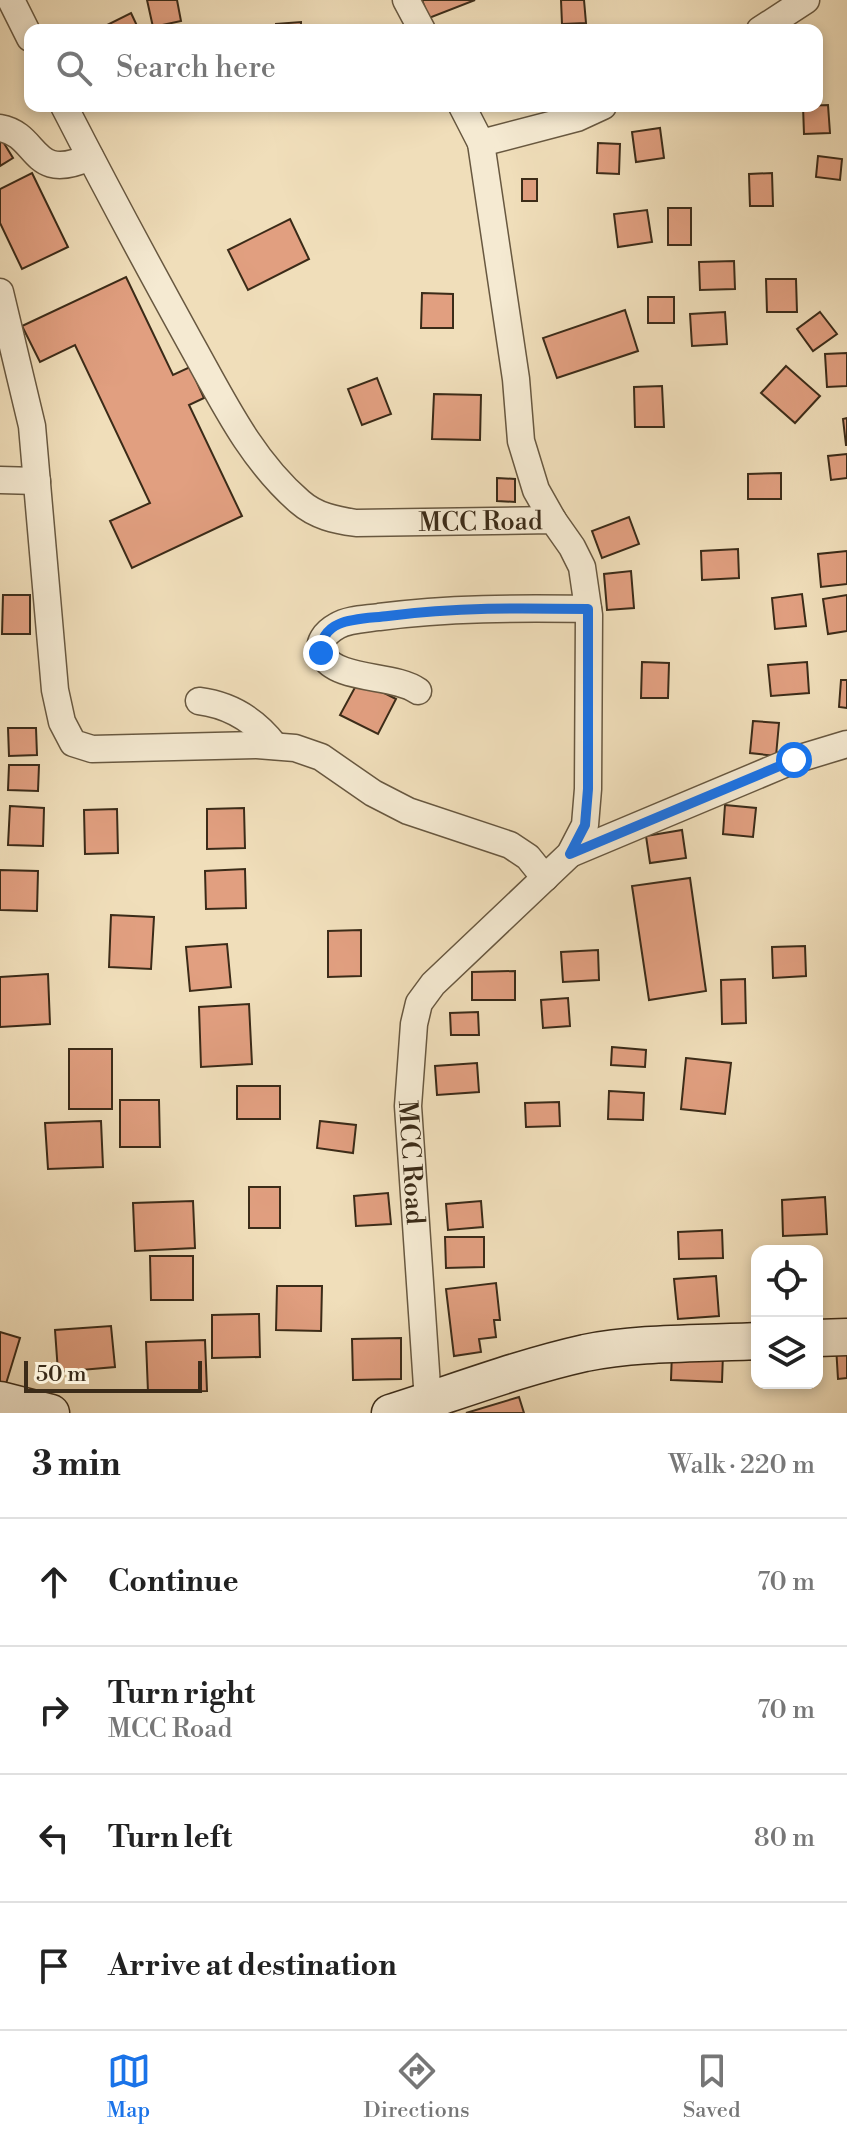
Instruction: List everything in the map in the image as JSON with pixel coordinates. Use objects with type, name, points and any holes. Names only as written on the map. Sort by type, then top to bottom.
[{"type":"main road","points":[[823,1338],[847,1337]]},
{"type":"main road","points":[[390,1413],[586,1353],[751,1341]]},
{"type":"main road","points":[[0,1400],[51,1413]]},
{"type":"street","points":[[11,0],[24,26]]},
{"type":"street","points":[[406,0],[419,24]]},
{"type":"street","points":[[769,24],[806,0]]},
{"type":"street","name":"MCC Road","points":[[67,112],[122,220],[230,414],[261,464],[302,504],[328,519],[356,523],[553,520],[582,567],[588,609],[588,789],[585,825],[570,854],[433,984],[419,1003],[414,1024],[408,1106],[428,1401]]},
{"type":"street","points":[[465,112],[481,143],[516,379],[521,441],[536,490],[553,520]]},
{"type":"street","points":[[481,143],[590,112]]},
{"type":"street","points":[[2,126],[24,140],[38,158],[57,165],[72,165],[90,157]]},
{"type":"street","points":[[0,292],[32,426],[55,690],[62,722],[73,743],[92,749],[295,748],[321,757],[373,793],[408,811],[510,845],[528,857],[545,878]]},
{"type":"street","points":[[0,480],[37,481]]},
{"type":"street","points":[[418,691],[409,684],[347,672],[328,662],[321,653],[320,643],[339,624],[388,616],[466,609],[588,609]]},
{"type":"street","points":[[199,701],[217,703],[238,713],[265,732],[275,746]]},
{"type":"street","points":[[570,854],[794,760],[847,744]]},
{"type":"building","points":[[147,0],[177,0],[181,21],[152,24]]},
{"type":"building","points":[[422,0],[475,0],[429,18]]},
{"type":"building","points":[[561,0],[584,0],[586,23],[562,24]]},
{"type":"building","points":[[131,13],[136,24],[109,24]]},
{"type":"building","points":[[823,105],[828,105],[830,133],[804,134],[803,112],[823,112]]},
{"type":"building","points":[[660,128],[664,158],[636,162],[632,132]]},
{"type":"building","points":[[0,141],[13,158],[0,166]]},
{"type":"building","points":[[598,143],[620,144],[619,174],[597,173]]},
{"type":"building","points":[[818,156],[842,159],[840,180],[816,177]]},
{"type":"building","points":[[32,173],[68,247],[22,269],[0,223],[0,189]]},
{"type":"building","points":[[772,173],[773,206],[750,206],[749,174]]},
{"type":"building","points":[[522,179],[537,179],[537,201],[522,201]]},
{"type":"building","points":[[668,208],[691,208],[691,245],[668,245]]},
{"type":"building","points":[[647,210],[652,242],[618,247],[614,214]]},
{"type":"building","points":[[290,219],[309,259],[248,290],[228,250]]},
{"type":"building","points":[[734,261],[735,289],[700,290],[699,262]]},
{"type":"building","points":[[126,277],[173,375],[190,367],[204,398],[189,405],[242,516],[132,568],[110,521],[150,503],[75,345],[40,362],[22,326]]},
{"type":"building","points":[[766,279],[796,279],[797,312],[767,312]]},
{"type":"building","points":[[422,293],[453,294],[453,328],[421,328]]},
{"type":"building","points":[[648,297],[674,297],[674,323],[648,323]]},
{"type":"building","points":[[625,310],[638,351],[557,378],[543,338]]},
{"type":"building","points":[[725,312],[727,344],[692,346],[690,314]]},
{"type":"building","points":[[820,312],[837,334],[813,351],[797,329]]},
{"type":"building","points":[[847,353],[847,386],[827,387],[825,354]]},
{"type":"building","points":[[786,366],[820,396],[795,423],[761,393]]},
{"type":"building","points":[[377,378],[391,414],[362,425],[348,389]]},
{"type":"building","points":[[662,386],[664,427],[635,427],[634,387]]},
{"type":"building","points":[[434,394],[481,395],[480,440],[432,439]]},
{"type":"building","points":[[847,418],[847,445],[846,445],[843,419]]},
{"type":"building","points":[[847,454],[847,478],[831,480],[828,456]]},
{"type":"building","points":[[781,473],[781,499],[748,499],[748,474]]},
{"type":"building","points":[[497,478],[515,479],[515,502],[497,501]]},
{"type":"building","points":[[629,517],[639,544],[602,558],[592,531]]},
{"type":"building","points":[[738,549],[739,578],[702,580],[701,551]]},
{"type":"building","points":[[847,551],[847,584],[821,587],[818,554]]},
{"type":"building","points":[[631,571],[634,608],[607,610],[604,574]]},
{"type":"building","points":[[802,594],[806,626],[775,629],[772,598]]},
{"type":"building","points":[[3,595],[30,595],[30,634],[2,634]]},
{"type":"building","points":[[847,595],[847,631],[828,634],[823,599]]},
{"type":"building","points":[[642,662],[669,663],[668,698],[641,698]]},
{"type":"building","points":[[807,662],[809,693],[771,696],[768,665]]},
{"type":"building","points":[[359,680],[396,699],[378,734],[340,715]]},
{"type":"building","points":[[841,680],[847,680],[847,708],[839,707]]},
{"type":"building","points":[[753,721],[779,723],[776,756],[750,753]]},
{"type":"building","points":[[8,728],[36,728],[37,755],[9,756]]},
{"type":"building","points":[[9,765],[39,765],[38,791],[8,790]]},
{"type":"building","points":[[725,805],[756,808],[753,837],[723,834]]},
{"type":"building","points":[[10,806],[44,808],[43,846],[8,845]]},
{"type":"building","points":[[244,808],[245,848],[207,849],[207,809]]},
{"type":"building","points":[[117,809],[118,853],[85,854],[84,810]]},
{"type":"building","points":[[682,830],[686,858],[650,863],[646,836]]},
{"type":"building","points":[[245,869],[246,908],[206,909],[205,871]]},
{"type":"building","points":[[0,870],[38,871],[37,911],[0,910]]},
{"type":"building","points":[[690,878],[706,991],[649,1000],[632,886]]},
{"type":"building","points":[[111,915],[154,917],[151,969],[109,967]]},
{"type":"building","points":[[361,930],[361,976],[328,977],[328,931]]},
{"type":"building","points":[[227,944],[231,987],[190,991],[186,947]]},
{"type":"building","points":[[805,946],[806,976],[773,978],[772,947]]},
{"type":"building","points":[[598,950],[599,980],[563,982],[561,952]]},
{"type":"building","points":[[515,971],[515,1000],[472,1000],[472,972]]},
{"type":"building","points":[[48,974],[50,1024],[0,1027],[0,977]]},
{"type":"building","points":[[745,979],[746,1023],[722,1024],[721,980]]},
{"type":"building","points":[[568,998],[570,1026],[543,1028],[541,1000]]},
{"type":"building","points":[[249,1004],[252,1064],[201,1067],[199,1007]]},
{"type":"building","points":[[478,1012],[479,1035],[451,1035],[450,1013]]},
{"type":"building","points":[[612,1047],[646,1050],[645,1067],[611,1065]]},
{"type":"building","points":[[69,1049],[112,1049],[112,1109],[69,1109]]},
{"type":"building","points":[[686,1058],[731,1063],[725,1114],[681,1109]]},
{"type":"building","points":[[477,1063],[479,1092],[437,1095],[435,1066]]},
{"type":"building","points":[[237,1086],[280,1086],[280,1119],[237,1119]]},
{"type":"building","points":[[609,1091],[644,1093],[643,1120],[608,1119]]},
{"type":"building","points":[[120,1100],[159,1100],[160,1147],[120,1147]]},
{"type":"building","points":[[559,1102],[560,1126],[526,1127],[525,1103]]},
{"type":"building","points":[[101,1121],[103,1167],[48,1169],[45,1123]]},
{"type":"building","points":[[320,1121],[356,1125],[353,1153],[317,1148]]},
{"type":"building","points":[[249,1187],[280,1187],[280,1228],[249,1228]]},
{"type":"building","points":[[388,1193],[391,1224],[356,1226],[354,1196]]},
{"type":"building","points":[[825,1197],[827,1234],[783,1236],[782,1200]]},
{"type":"building","points":[[193,1201],[195,1248],[135,1251],[133,1203]]},
{"type":"building","points":[[481,1201],[483,1227],[448,1230],[446,1204]]},
{"type":"building","points":[[722,1230],[723,1258],[679,1259],[678,1232]]},
{"type":"building","points":[[445,1237],[484,1237],[484,1267],[446,1268]]},
{"type":"building","points":[[150,1256],[193,1256],[193,1300],[151,1300]]},
{"type":"building","points":[[716,1276],[719,1316],[678,1319],[674,1279]]},
{"type":"building","points":[[496,1283],[500,1320],[494,1320],[496,1337],[479,1339],[481,1352],[454,1356],[446,1289]]},
{"type":"building","points":[[277,1286],[322,1286],[321,1331],[276,1330]]},
{"type":"building","points":[[259,1314],[260,1357],[212,1358],[212,1315]]},
{"type":"building","points":[[111,1326],[115,1367],[58,1372],[55,1330]]},
{"type":"building","points":[[0,1332],[20,1338],[5,1387],[0,1385]]},
{"type":"building","points":[[401,1338],[401,1379],[353,1380],[352,1339]]},
{"type":"building","points":[[205,1340],[207,1391],[148,1392],[146,1342]]},
{"type":"building","points":[[836,1346],[847,1346],[847,1378],[838,1379]]},
{"type":"building","points":[[672,1352],[723,1354],[722,1382],[671,1380]]},
{"type":"building","points":[[519,1397],[524,1413],[466,1413]]},
{"type":"route","points":[[321,653],[320,643],[339,624],[373,618],[466,609],[588,609],[588,789],[585,825],[570,854],[794,760]]}]
